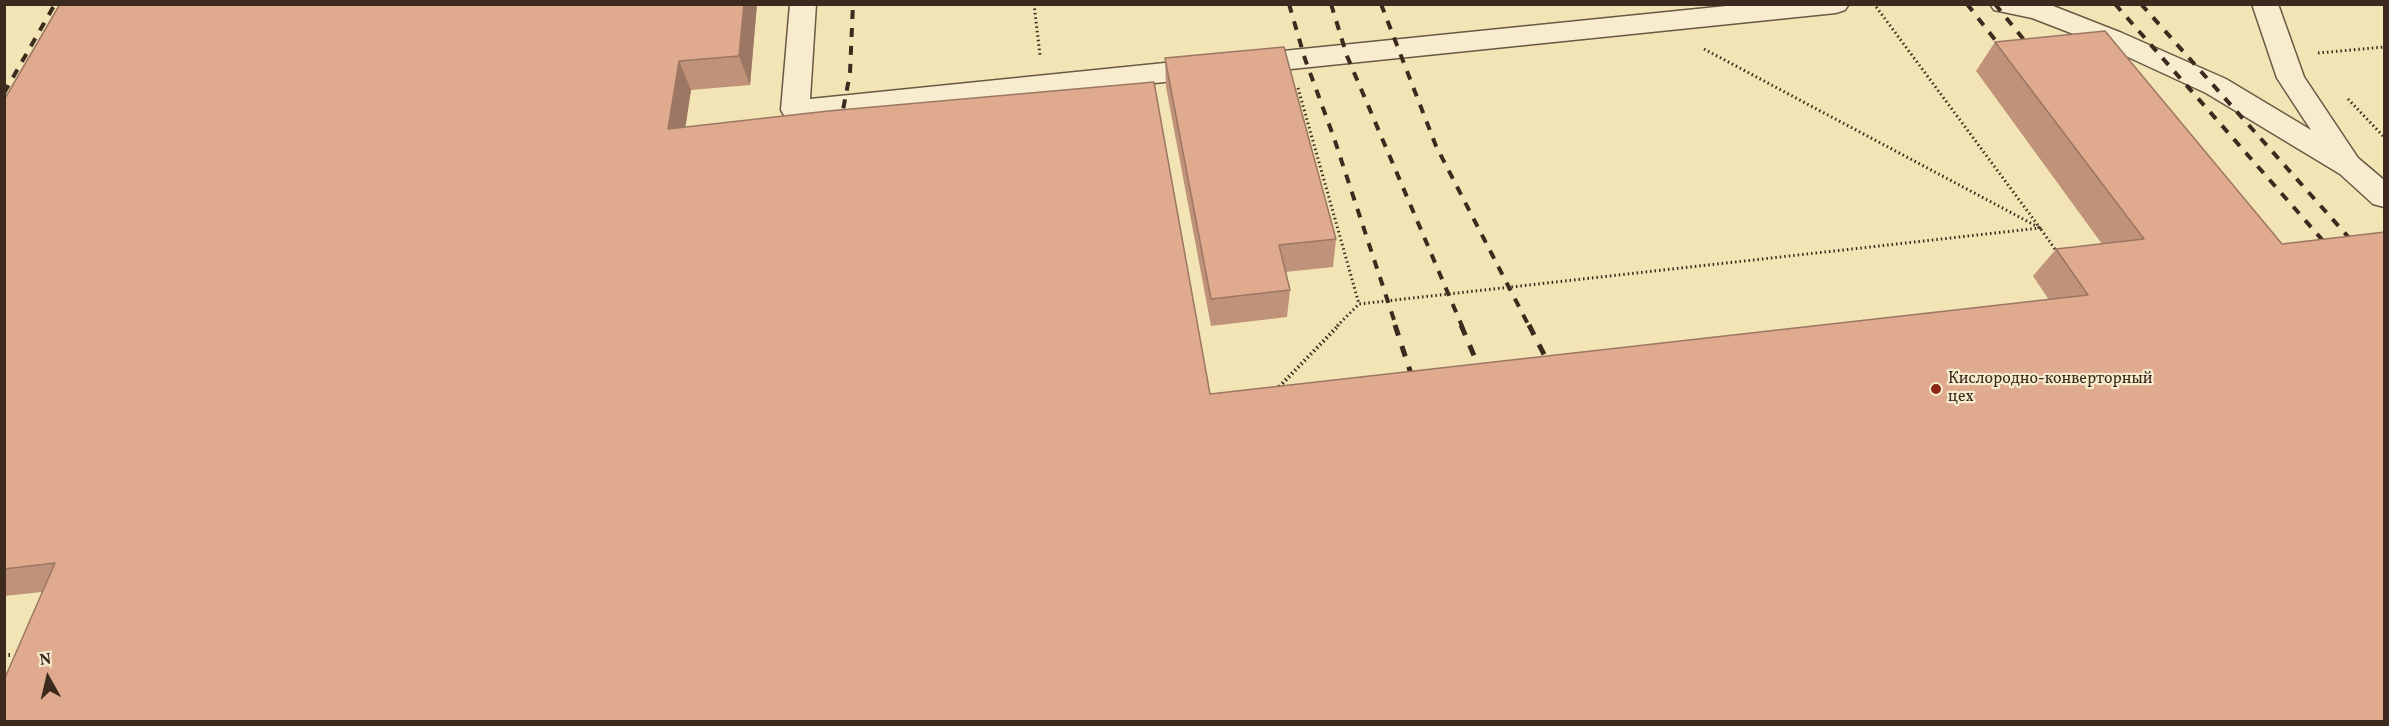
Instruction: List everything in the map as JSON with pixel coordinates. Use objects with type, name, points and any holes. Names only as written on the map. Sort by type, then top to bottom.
[{"type":"lane","points":[[803,4],[795,110],[1836,4]]},
{"type":"lane","points":[[2003,4],[2037,10],[2112,39],[2216,86],[2350,167],[2385,196]]},
{"type":"lane","points":[[2265,4],[2291,78],[2350,167]]},
{"type":"path","points":[[1029,57],[1041,56],[1034,4]]},
{"type":"path","points":[[1874,4],[2059,255]]},
{"type":"path","points":[[1676,21],[1686,39],[2040,228]]},
{"type":"path","points":[[2317,53],[2385,47]]},
{"type":"path","points":[[1291,61],[1359,304]]},
{"type":"path","points":[[1275,391],[1359,304],[2040,228]]},
{"type":"path","points":[[4,655],[11,655]]},
{"type":"building","points":[[60,4],[744,4],[739,56],[679,61],[668,129],[828,111],[1154,82],[1210,394],[2088,295],[2056,249],[2144,239],[1995,42],[2105,31],[2282,244],[2385,232],[2385,722],[4,722],[4,680],[55,563],[4,569],[4,100]]},
{"type":"building","points":[[1284,47],[1336,239],[1279,245],[1290,290],[1211,299],[1165,58]]},
{"type":"railway","points":[[4,93],[55,4]]},
{"type":"railway","points":[[840,126],[850,73],[853,4]]},
{"type":"railway","points":[[1289,4],[1305,59],[1334,138],[1396,326]]},
{"type":"railway","points":[[1331,4],[1347,56],[1462,326]]},
{"type":"railway","points":[[1381,4],[1436,146],[1529,326]]},
{"type":"railway","points":[[1967,4],[2007,55]]},
{"type":"railway","points":[[1995,4],[2033,51]]},
{"type":"railway","points":[[2115,4],[2333,252]]},
{"type":"railway","points":[[2141,4],[2359,249]]},
{"type":"railway","points":[[1395,325],[1415,386]]},
{"type":"railway","points":[[1461,325],[1484,379]]},
{"type":"railway","points":[[1529,325],[1552,370]]},
{"type":"place","name":"Кислородно-конверторный цех","points":[[1936,389]]}]
